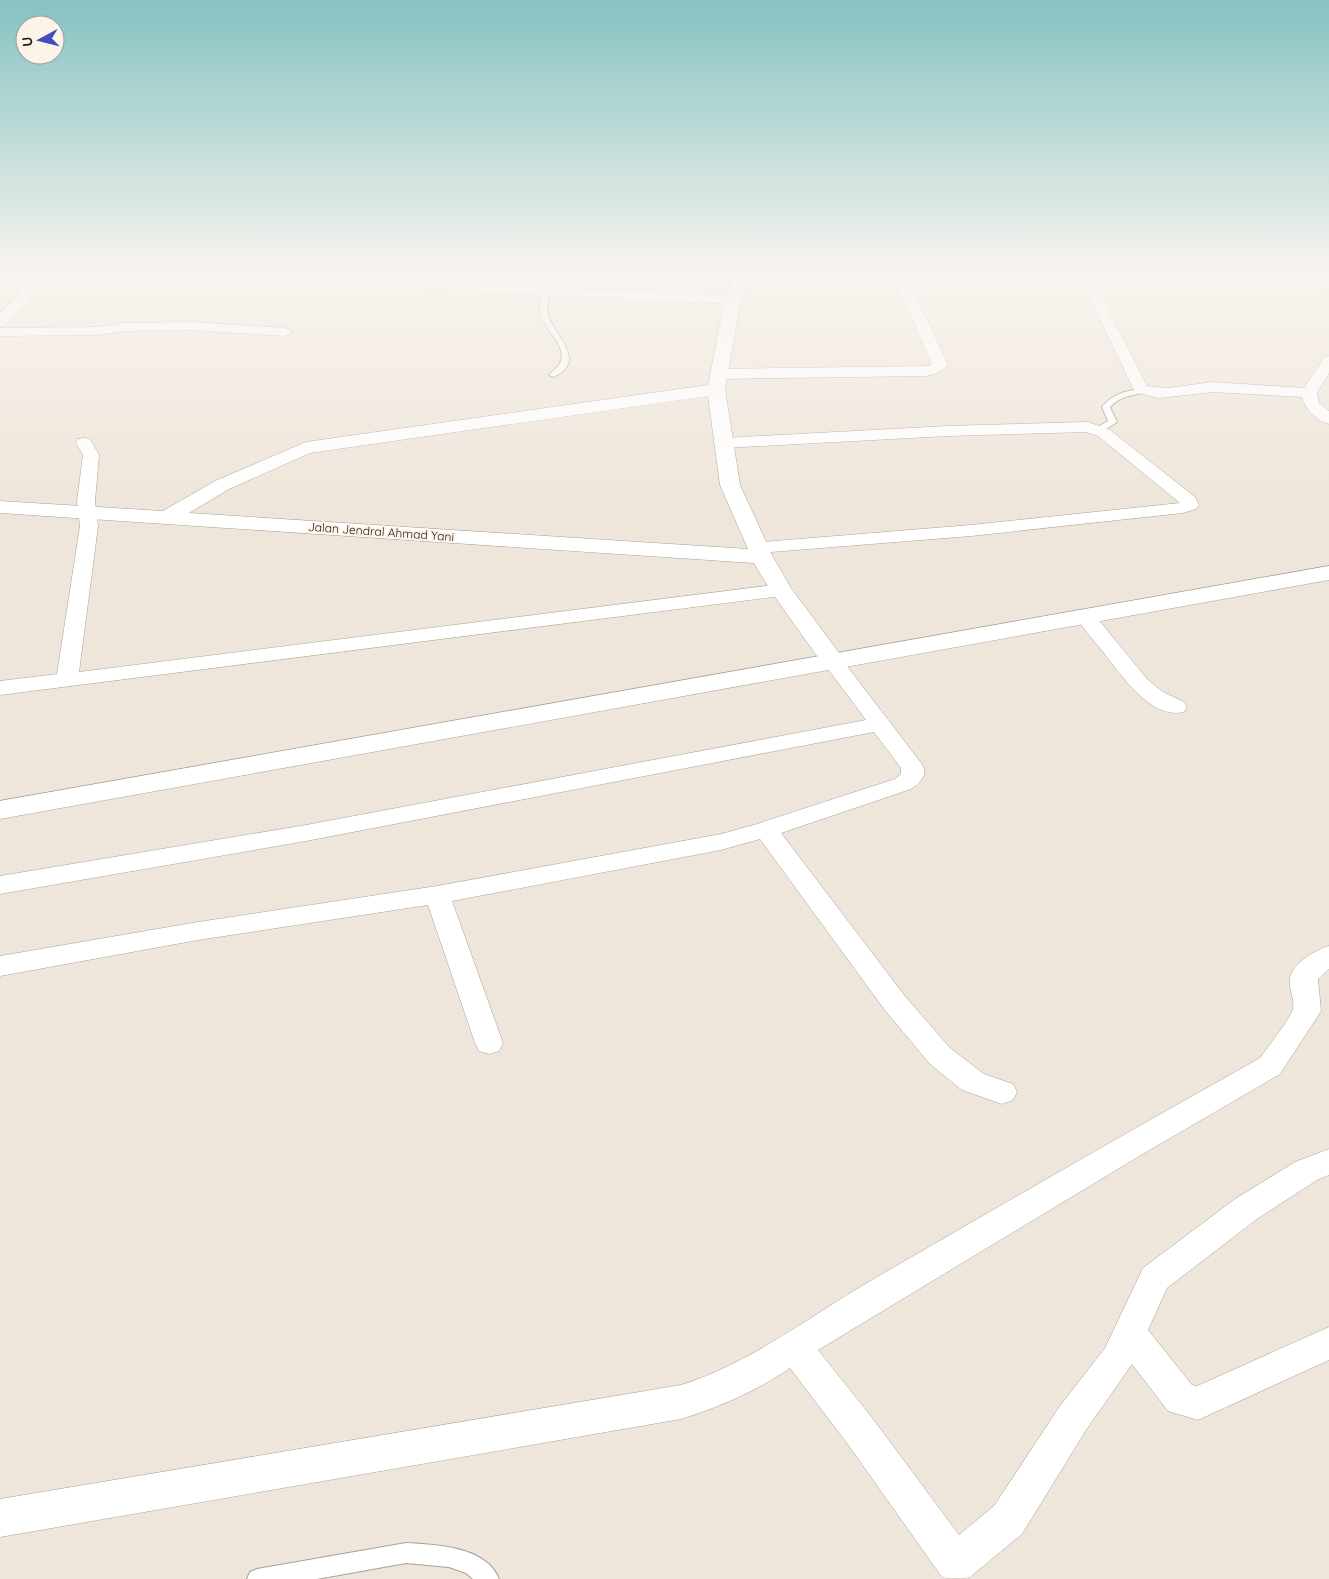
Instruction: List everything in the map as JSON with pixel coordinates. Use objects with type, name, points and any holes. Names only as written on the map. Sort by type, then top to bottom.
[{"type":"main road","points":[[724,347],[717,382],[730,485],[760,552],[781,590],[833,660]]},
{"type":"main road","points":[[168,518],[222,485],[306,448],[717,382]]},
{"type":"main road","name":"Jalan Jendral Ahmad Yani","points":[[0,507],[760,552]]},
{"type":"main road","points":[[0,810],[1329,573]]},
{"type":"street","points":[[717,382],[926,371],[940,365],[932,347]]},
{"type":"street","points":[[1119,347],[1137,383],[1144,390],[1167,394],[1200,387],[1213,387],[1309,393]]},
{"type":"street","points":[[1329,361],[1309,393],[1312,405],[1329,419]]},
{"type":"street","points":[[724,443],[1080,426],[1099,430],[1190,504],[1183,508],[760,552]]},
{"type":"street","points":[[67,680],[89,526],[86,501],[91,455],[84,443]]},
{"type":"street","points":[[0,688],[781,590]]},
{"type":"street","points":[[1085,616],[1140,685],[1155,698],[1176,707]]},
{"type":"street","points":[[0,966],[198,931],[437,896],[721,842],[766,830],[903,784],[911,779],[914,774],[912,768],[833,660]]},
{"type":"street","points":[[0,885],[325,830],[880,724]]},
{"type":"street","points":[[766,830],[894,1002],[940,1056],[973,1082],[1002,1092]]},
{"type":"street","points":[[437,896],[490,1043]]},
{"type":"street","points":[[0,1518],[681,1402],[718,1390],[749,1375],[841,1316],[1270,1066],[1307,1011],[1304,977],[1313,967],[1329,956]]},
{"type":"street","points":[[795,1347],[866,1439],[956,1563],[1008,1520],[1073,1418],[1117,1359],[1155,1278],[1246,1209],[1306,1171],[1329,1162]]},
{"type":"street","points":[[1129,1332],[1181,1399],[1198,1403],[1329,1343]]},
{"type":"lane","points":[[553,374],[564,364],[561,347]]},
{"type":"lane","points":[[1099,430],[1113,422],[1106,407],[1110,401],[1125,393],[1144,390]]},
{"type":"lane","points":[[257,1579],[406,1553],[449,1557],[472,1565],[489,1579]]}]
